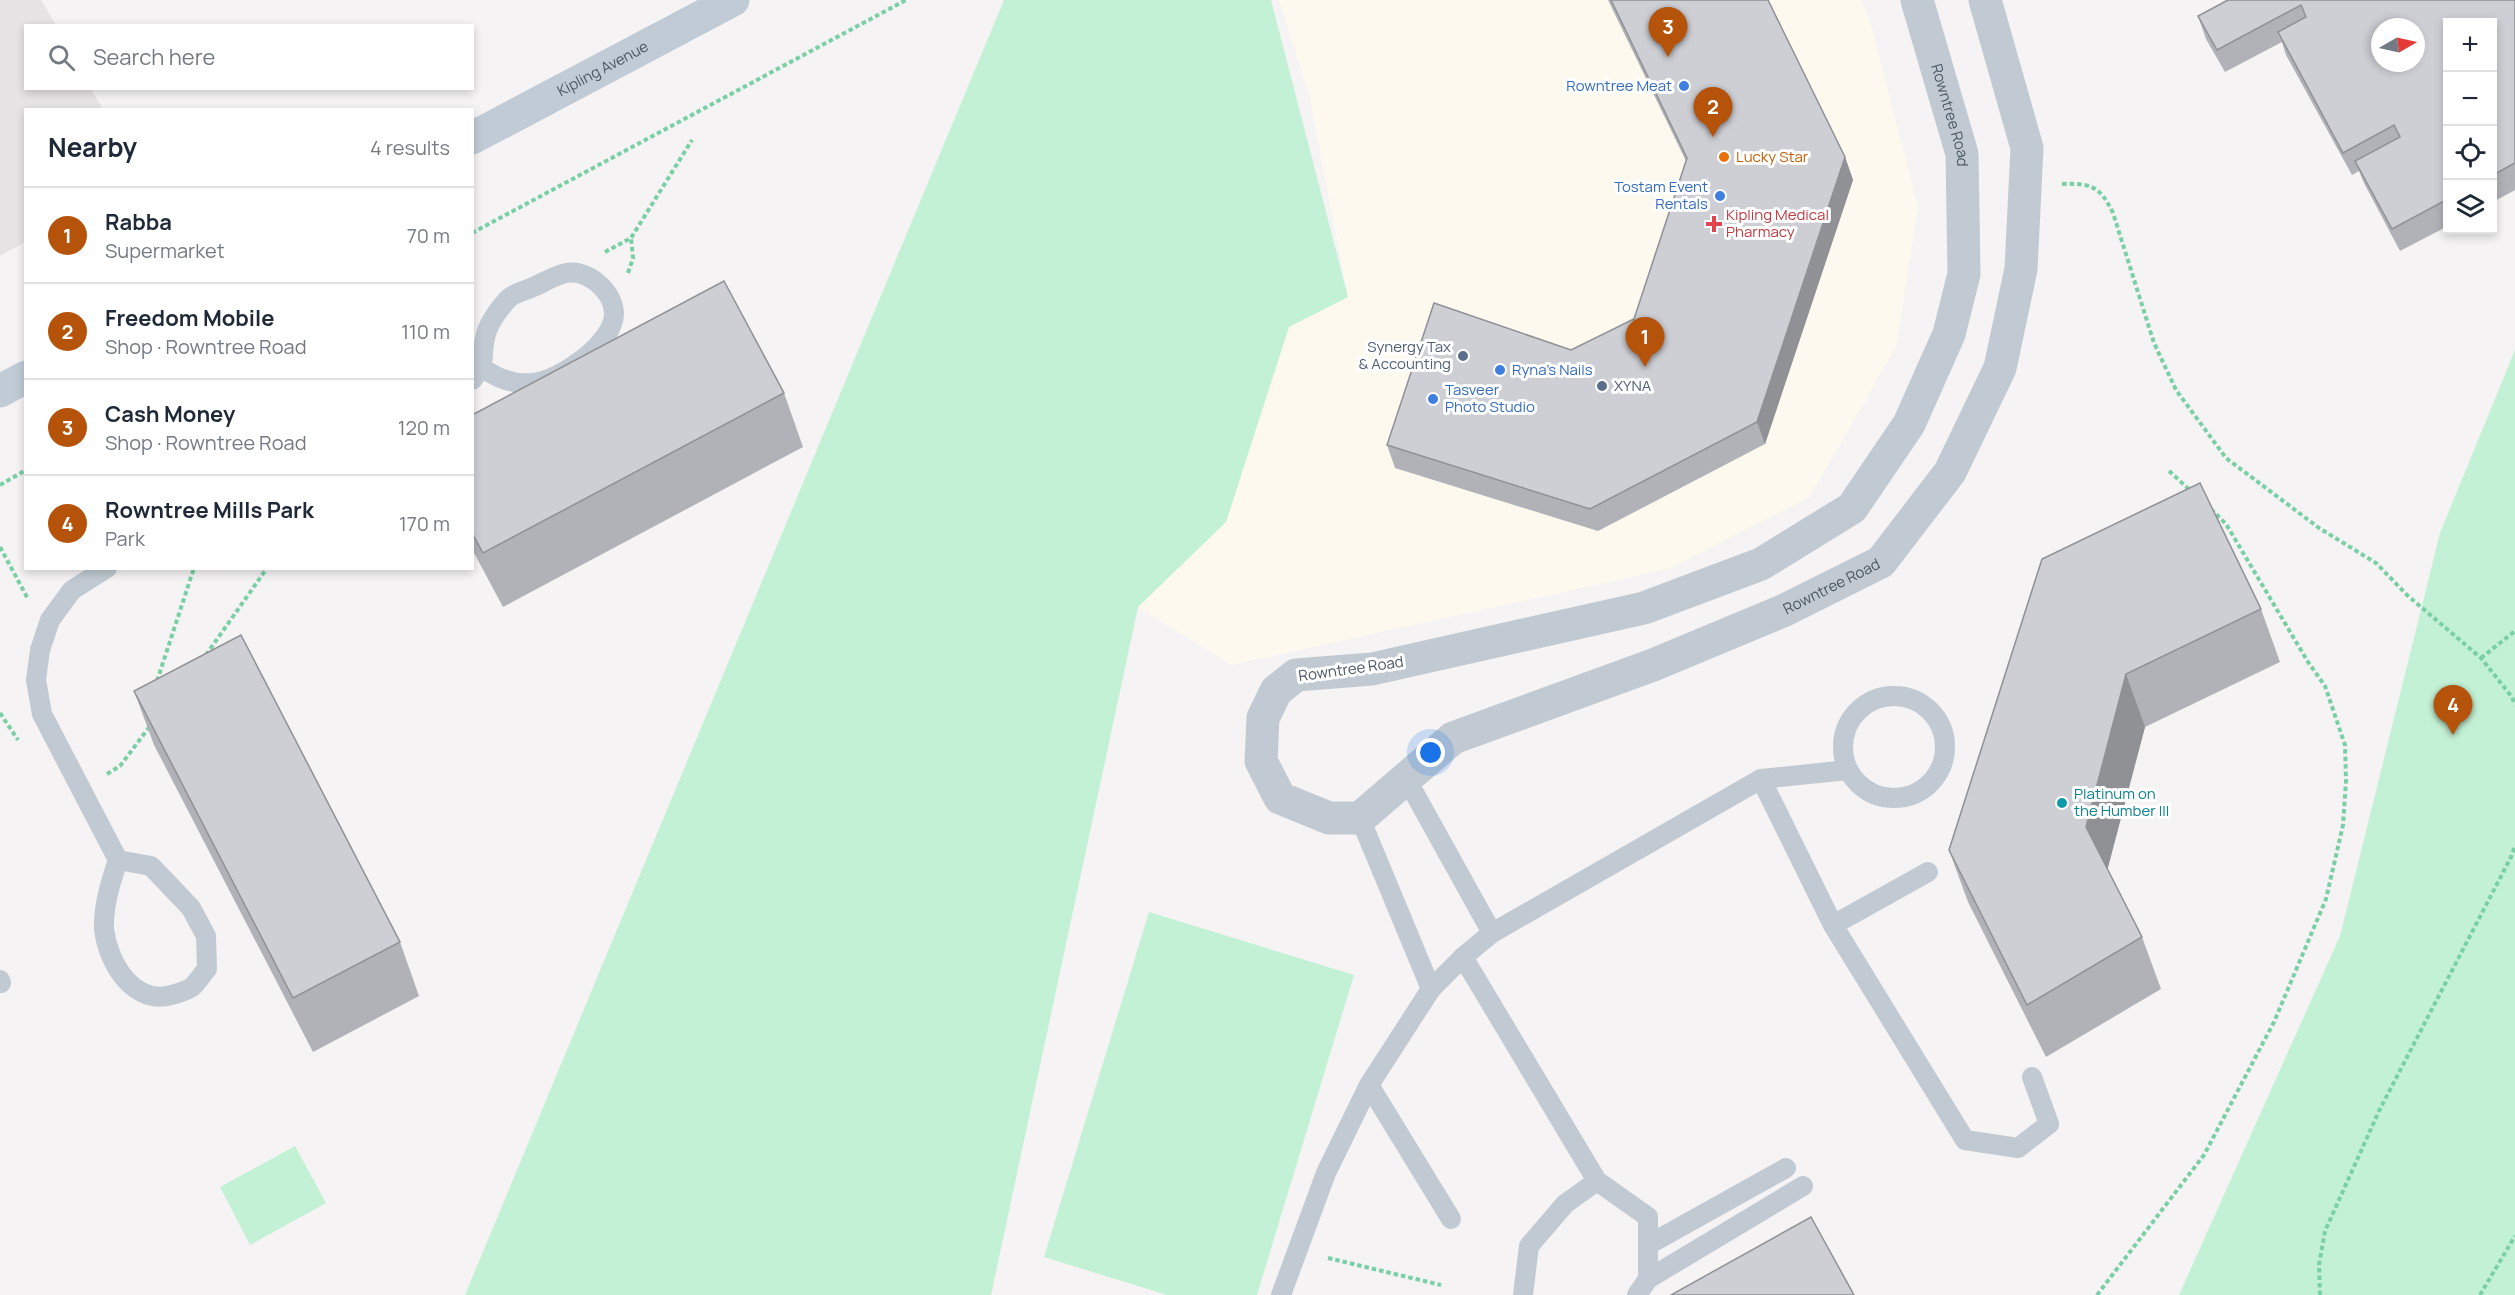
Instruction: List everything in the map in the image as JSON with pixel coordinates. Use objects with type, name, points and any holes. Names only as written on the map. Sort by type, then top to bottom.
[{"type":"main road","name":"Kipling Avenue","points":[[474,137],[733,0]]},
{"type":"main road","points":[[0,391],[24,378]]},
{"type":"street","name":"Rowntree Road","points":[[1917,0],[1962,154],[1964,274],[1949,334],[1903,434],[1852,508],[1761,564],[1644,608],[1372,669],[1296,675],[1276,691],[1263,718],[1261,761],[1280,798],[1329,818],[1360,818],[1453,738],[1686,651],[1785,610],[1881,562],[1950,472],[2000,368],[2021,269],[2027,148],[1985,0]]},
{"type":"lane","points":[[568,273],[588,276],[604,288],[614,312],[610,332],[579,364],[535,383],[508,382],[478,374],[485,337],[494,316],[511,297],[568,273]]},
{"type":"lane","points":[[104,570],[72,591],[50,620],[40,650],[36,680],[42,714],[118,860],[109,887],[104,928],[111,955],[123,977],[139,993],[162,999],[191,988],[207,969],[206,936],[191,908],[151,866],[118,860]]},
{"type":"lane","points":[[1886,696],[1906,697],[1924,705],[1940,725],[1945,739],[1944,759],[1935,777],[1921,791],[1902,798],[1881,797],[1863,789],[1848,770],[1843,755],[1844,735],[1852,717],[1867,703],[1886,696]]},
{"type":"lane","points":[[1281,1295],[1326,1173],[1369,1085],[1431,989],[1463,957],[1492,933],[1761,779],[1848,770]]},
{"type":"lane","points":[[1406,778],[1492,933]]},
{"type":"lane","points":[[1761,779],[1833,925],[1965,1140],[2018,1148],[2049,1124],[2032,1077]]},
{"type":"lane","points":[[1360,818],[1431,989]]},
{"type":"lane","points":[[1833,925],[1928,872]]},
{"type":"lane","points":[[1463,957],[1597,1180],[1648,1217],[1648,1245],[1642,1287]]},
{"type":"lane","points":[[1369,1085],[1451,1219]]},
{"type":"lane","points":[[1648,1245],[1786,1168]]},
{"type":"lane","points":[[1522,1295],[1529,1246],[1565,1204],[1597,1180]]},
{"type":"lane","points":[[1642,1287],[1803,1186]]},
{"type":"path","points":[[474,232],[906,0]]},
{"type":"path","points":[[568,273],[631,238],[692,140]]},
{"type":"path","points":[[2084,183],[2105,196],[2114,213],[2154,343],[2176,390],[2226,458],[2319,528],[2376,563],[2407,595],[2481,658],[2512,697],[2515,705]]},
{"type":"path","points":[[0,485],[24,471]]},
{"type":"path","points":[[2169,471],[2198,497]]},
{"type":"path","points":[[2097,1295],[2204,1155],[2258,1053],[2274,1022],[2326,899],[2343,825],[2346,781],[2345,744],[2325,686],[2308,662],[2226,524],[2205,504]]},
{"type":"path","points":[[0,547],[31,607],[50,620]]},
{"type":"path","points":[[157,682],[193,570]]},
{"type":"path","points":[[205,656],[266,570]]},
{"type":"path","points":[[2481,658],[2515,631]]},
{"type":"path","points":[[150,715],[150,726]]},
{"type":"path","points":[[80,789],[120,766],[157,719]]},
{"type":"path","points":[[2320,1295],[2319,1264],[2325,1231],[2379,1112],[2515,846]]},
{"type":"path","points":[[2480,1295],[2515,1236]]},
{"type":"path","points":[[1297,1250],[1441,1285]]},
{"type":"shaded area","points":[[0,0],[41,0],[55,24],[24,24],[24,90],[92,90],[102,108],[24,108],[24,243],[0,256]]},
{"type":"shaded area","points":[[1279,0],[1861,0],[1871,24],[1918,207],[1896,347],[1809,498],[1668,569],[1231,665],[1138,607],[1226,522],[1289,327],[1348,297],[1309,95]]},
{"type":"green space","points":[[1004,0],[1271,0],[1348,297],[1289,327],[1226,522],[1138,607],[991,1295],[465,1295]]},
{"type":"green space","points":[[2515,350],[2515,1295],[2179,1295],[2340,936],[2440,533]]},
{"type":"green space","points":[[1149,912],[1354,975],[1257,1295],[1167,1295],[1044,1257]]},
{"type":"green space","points":[[295,1146],[326,1203],[250,1245],[220,1187]]},
{"type":"building","points":[[1611,0],[1768,0],[1845,157],[1757,422],[1590,509],[1387,445],[1434,303],[1571,350],[1634,319],[1687,158]]},
{"type":"building","points":[[2228,0],[2515,0],[2515,163],[2497,173],[2497,18],[2443,18],[2443,202],[2392,229],[2355,161],[2400,137],[2394,125],[2343,153],[2278,32],[2306,17],[2301,5],[2217,50],[2198,16]]},
{"type":"building","points":[[724,281],[784,393],[483,553],[474,537],[474,414]]},
{"type":"building","name":"Platinum on the Humber III","points":[[2200,483],[2261,609],[2126,674],[2086,827],[2142,937],[2027,1005],[1949,850],[2042,559]]},
{"type":"building","points":[[241,635],[400,942],[293,998],[134,691]]},
{"type":"building","points":[[1811,1217],[1854,1295],[1671,1295]]},
{"type":"place","name":"Cash Money","points":[[1668,57]]},
{"type":"place","name":"Rowntree Meat","points":[[1684,86]]},
{"type":"place","name":"Freedom Mobile","points":[[1713,137]]},
{"type":"place","name":"Lucky Star","points":[[1724,157]]},
{"type":"place","name":"Tostam Event Rentals","points":[[1720,196]]},
{"type":"place","name":"Kipling Medical Pharmacy","points":[[1714,224]]},
{"type":"place","name":"Synergy Tax & Accounting","points":[[1463,356]]},
{"type":"place","name":"Rabba","points":[[1645,367]]},
{"type":"place","name":"Ryna's Nails","points":[[1500,370]]},
{"type":"place","name":"XYNA","points":[[1602,386]]},
{"type":"place","name":"Tasveer Photo Studio","points":[[1433,399]]},
{"type":"place","name":"Rowntree Mills Park","points":[[2453,735]]},
{"type":"place","name":"Platinum on the Humber III","points":[[2062,803]]}]
